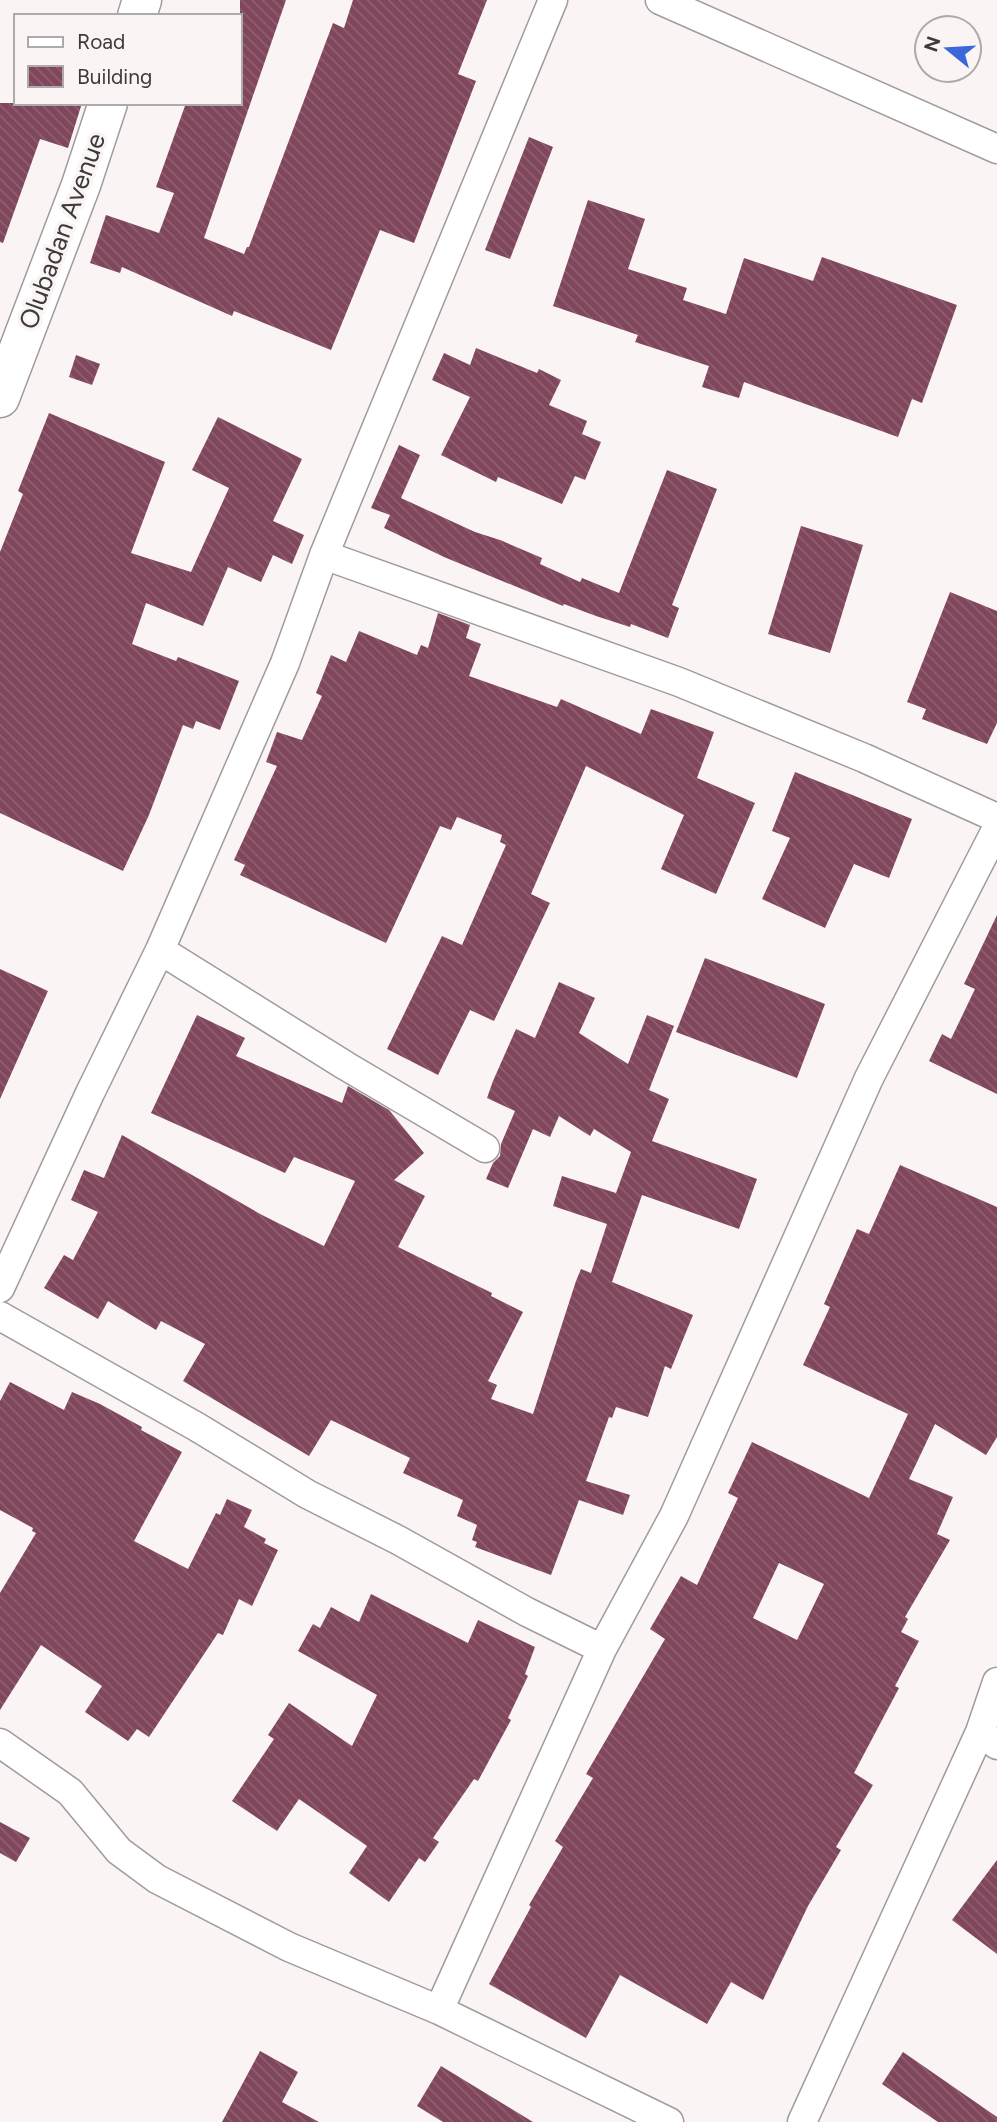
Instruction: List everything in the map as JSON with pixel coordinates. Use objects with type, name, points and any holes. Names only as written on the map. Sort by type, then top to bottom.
[{"type":"street","points":[[0,1287],[160,950],[285,663],[324,555],[553,0]]},
{"type":"street","points":[[660,0],[997,149]]},
{"type":"street","name":"Olubadan Avenue","points":[[0,398],[81,185],[107,105]]},
{"type":"street","points":[[324,555],[679,682],[864,758],[997,818]]},
{"type":"street","points":[[439,2010],[602,1649],[674,1516],[869,1078],[997,828]]},
{"type":"street","points":[[160,950],[485,1149]]},
{"type":"street","points":[[0,1316],[197,1427],[307,1494],[527,1612],[602,1649]]},
{"type":"street","points":[[802,2122],[989,1739],[997,1682]]},
{"type":"street","points":[[0,1743],[70,1792],[119,1851],[157,1879],[289,1947],[439,2010],[669,2122]]},
{"type":"building","points":[[240,0],[286,0],[204,238],[244,254],[249,247],[333,23],[344,28],[353,0],[487,0],[458,74],[476,81],[414,243],[380,230],[331,350],[234,311],[232,316],[122,267],[120,273],[90,263],[106,215],[159,233],[174,193],[156,187],[185,105],[242,105]]},
{"type":"building","points":[[0,103],[81,105],[68,148],[40,139],[3,243],[0,242]]},
{"type":"building","points":[[529,137],[553,147],[510,259],[485,250]]},
{"type":"building","points":[[588,200],[645,219],[628,269],[687,288],[683,300],[726,314],[744,258],[813,281],[822,257],[957,305],[922,403],[912,399],[898,437],[744,382],[739,398],[702,387],[709,366],[635,342],[638,335],[553,306]]},
{"type":"building","points":[[476,348],[537,373],[539,369],[561,380],[549,405],[587,421],[582,434],[601,442],[585,480],[575,476],[562,504],[498,477],[496,482],[441,455],[470,397],[432,380],[444,353],[470,365]]},
{"type":"building","points":[[76,355],[100,364],[92,385],[69,377]]},
{"type":"building","points":[[49,413],[165,462],[131,553],[191,572],[229,488],[192,470],[218,417],[302,459],[273,521],[304,535],[292,564],[273,555],[261,582],[228,567],[203,626],[146,603],[132,644],[176,661],[178,657],[239,681],[220,730],[196,721],[193,729],[183,725],[149,815],[123,871],[0,813],[0,552],[23,494],[18,491]]},
{"type":"building","points":[[399,445],[420,455],[401,498],[475,532],[542,558],[540,564],[580,582],[582,578],[619,593],[667,470],[717,489],[672,605],[679,608],[668,638],[631,624],[630,627],[564,604],[563,606],[444,557],[384,528],[390,515],[371,508]]},
{"type":"building","points":[[801,526],[863,545],[830,653],[768,634]]},
{"type":"building","points":[[950,592],[997,611],[997,723],[987,744],[922,719],[926,709],[907,702]]},
{"type":"building","points":[[438,613],[470,625],[466,638],[481,644],[469,676],[557,707],[561,699],[641,734],[651,709],[714,732],[697,778],[755,803],[716,894],[661,869],[684,815],[586,766],[531,894],[550,903],[494,1021],[470,1010],[438,1075],[387,1049],[442,936],[462,945],[506,845],[500,842],[502,835],[457,817],[451,830],[440,826],[386,943],[240,875],[245,865],[234,860],[277,766],[266,762],[277,732],[302,740],[322,696],[316,693],[331,655],[346,662],[359,631],[417,655],[421,645],[428,648]]},
{"type":"building","points":[[795,772],[912,819],[889,878],[854,864],[825,928],[762,899],[790,838],[772,831]]},
{"type":"building","points":[[997,915],[997,1094],[929,1061],[942,1034],[951,1039],[975,989],[964,984]]},
{"type":"building","points":[[705,958],[825,1004],[797,1078],[676,1032]]},
{"type":"building","points":[[0,969],[48,991],[0,1099]]},
{"type":"building","points":[[559,982],[595,998],[579,1033],[628,1064],[647,1015],[674,1026],[649,1090],[669,1099],[652,1141],[757,1179],[739,1229],[642,1195],[612,1282],[693,1315],[671,1369],[665,1366],[648,1417],[616,1407],[612,1418],[609,1417],[586,1481],[630,1495],[623,1515],[579,1500],[551,1575],[475,1547],[477,1542],[472,1540],[477,1525],[457,1516],[463,1500],[403,1473],[410,1458],[331,1420],[309,1456],[183,1381],[205,1344],[161,1321],[156,1330],[108,1301],[98,1319],[44,1288],[64,1255],[73,1260],[98,1212],[71,1200],[84,1170],[104,1178],[122,1135],[262,1215],[324,1246],[355,1181],[294,1157],[285,1173],[151,1113],[197,1015],[245,1038],[236,1056],[342,1103],[348,1086],[389,1110],[424,1153],[394,1180],[425,1196],[398,1247],[492,1293],[491,1296],[523,1312],[488,1381],[497,1385],[491,1399],[533,1414],[576,1281],[581,1269],[591,1273],[607,1224],[553,1206],[562,1176],[616,1193],[631,1152],[594,1129],[590,1136],[559,1116],[550,1137],[533,1129],[508,1188],[486,1179],[493,1163],[500,1156],[501,1144],[515,1111],[487,1098],[493,1081],[516,1029],[535,1038]]},
{"type":"building","points":[[900,1165],[997,1207],[997,1437],[986,1455],[935,1424],[909,1479],[953,1497],[937,1534],[950,1540],[905,1617],[908,1619],[901,1632],[919,1641],[895,1686],[899,1688],[854,1773],[873,1785],[836,1847],[841,1850],[808,1906],[763,2000],[731,1982],[707,2024],[620,1975],[586,2038],[489,1984],[531,1907],[529,1905],[563,1847],[555,1841],[593,1778],[586,1774],[665,1639],[650,1629],[681,1576],[697,1585],[738,1498],[728,1493],[752,1442],[869,1498],[908,1414],[803,1365],[830,1307],[824,1304],[857,1229],[869,1234]],"holes":[[[779,1563],[824,1584],[797,1640],[753,1618]]]},
{"type":"building","points":[[10,1382],[64,1410],[72,1392],[100,1404],[182,1452],[134,1541],[188,1569],[216,1513],[220,1515],[227,1499],[252,1510],[244,1527],[266,1539],[264,1543],[278,1550],[252,1606],[239,1599],[223,1635],[218,1633],[149,1737],[137,1729],[128,1741],[85,1712],[102,1686],[41,1645],[0,1710],[0,1593],[36,1533],[32,1531],[33,1528],[0,1510],[0,1401]]},
{"type":"building","points":[[371,1594],[468,1643],[478,1620],[535,1647],[525,1674],[528,1676],[508,1718],[511,1720],[478,1781],[474,1779],[433,1838],[439,1842],[425,1862],[419,1858],[389,1902],[349,1873],[367,1846],[299,1799],[277,1831],[232,1801],[274,1739],[268,1735],[289,1703],[352,1746],[377,1695],[298,1651],[313,1624],[320,1628],[331,1607],[359,1622]]},
{"type":"building","points":[[0,1822],[30,1838],[16,1862],[0,1853]]},
{"type":"building","points":[[997,1860],[997,1954],[952,1920]]},
{"type":"building","points":[[260,2051],[298,2072],[282,2102],[319,2122],[222,2122]]},
{"type":"building","points":[[903,2052],[997,2117],[997,2122],[938,2122],[882,2084]]},
{"type":"building","points":[[441,2066],[533,2122],[443,2122],[417,2106]]}]
